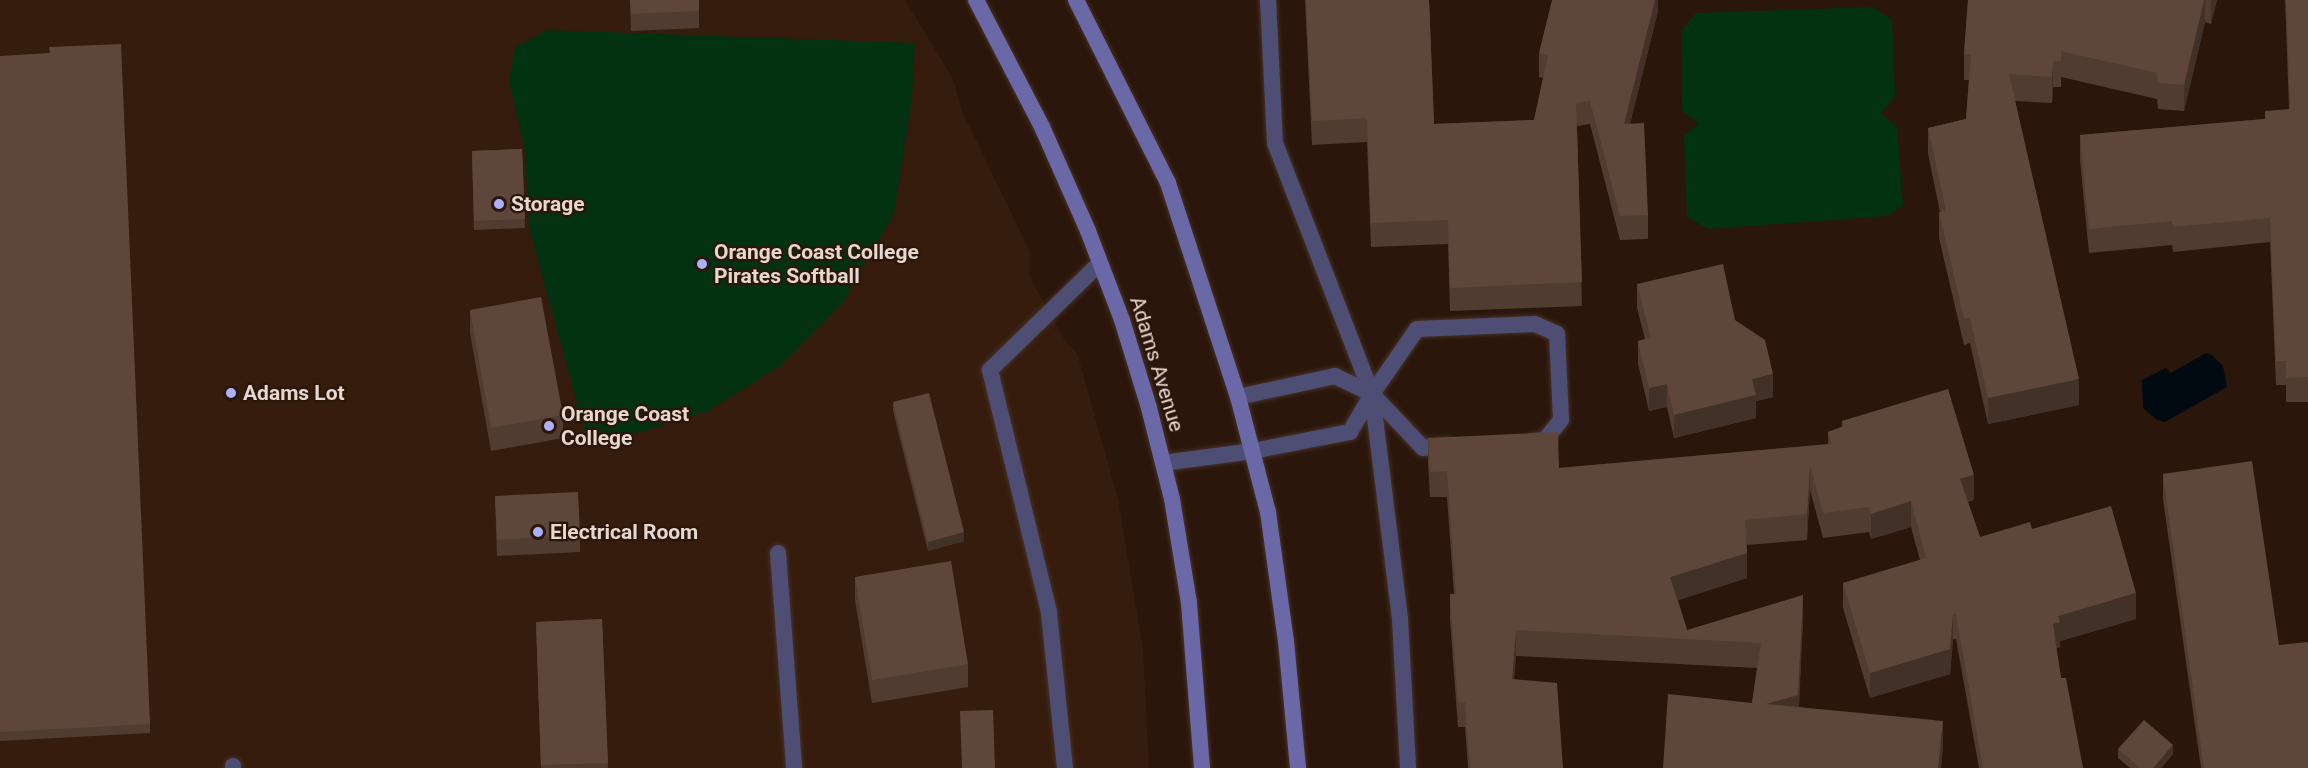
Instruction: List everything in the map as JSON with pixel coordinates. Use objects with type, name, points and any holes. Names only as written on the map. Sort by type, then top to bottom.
[{"type":"main road","name":"Adams Avenue","points":[[976,0],[1042,127],[1122,320],[1172,499],[1189,603],[1202,768]]},
{"type":"main road","points":[[1076,0],[1168,183],[1238,398],[1268,512],[1286,641],[1298,768]]},
{"type":"lane","points":[[1268,0],[1275,143],[1372,394],[1400,619],[1408,768]]},
{"type":"lane","points":[[1065,768],[1049,612],[990,370],[1100,263]]},
{"type":"lane","points":[[1163,463],[1253,451],[1350,432],[1372,394],[1417,329],[1535,324],[1557,334],[1561,420],[1545,440],[1523,441]]},
{"type":"lane","points":[[1238,398],[1335,376],[1372,394],[1423,448],[1467,445]]},
{"type":"lane","points":[[778,553],[795,768]]},
{"type":"shaded area","name":"Orange Coast College","points":[[0,0],[905,0],[953,79],[962,111],[1030,252],[1029,276],[1066,342],[1077,353],[1118,499],[1143,649],[1149,768],[0,768]]},
{"type":"shaded area","points":[[2206,353],[2212,355],[2223,366],[2227,387],[2165,422],[2157,420],[2143,408],[2142,380],[2166,368],[2171,373]]},
{"type":"green space","points":[[1872,7],[1892,20],[1895,96],[1881,113],[1897,128],[1903,205],[1888,216],[1708,229],[1687,217],[1684,136],[1699,123],[1682,111],[1681,31],[1696,13]]},
{"type":"green space","name":"Orange Coast College Pirates Softball","points":[[547,30],[915,43],[912,99],[894,213],[844,301],[783,364],[708,411],[644,431],[588,443],[529,227],[525,151],[509,81],[515,47]]},
{"type":"building","points":[[630,0],[699,0],[699,11],[631,14]]},
{"type":"building","points":[[1306,0],[1429,0],[1434,124],[1534,120],[1548,56],[1539,53],[1552,0],[1655,0],[1624,124],[1644,123],[1648,215],[1620,216],[1590,101],[1576,103],[1582,282],[1450,288],[1448,220],[1371,223],[1367,118],[1312,121]]},
{"type":"building","points":[[1968,0],[2204,0],[2184,85],[2158,83],[2157,73],[2061,51],[2061,61],[2053,61],[2052,77],[2009,74],[2079,379],[1988,398],[1970,318],[1964,319],[1939,212],[1946,211],[1928,128],[1966,119],[1971,54],[1964,54]]},
{"type":"building","points":[[2286,0],[2308,0],[2308,377],[2286,378],[2286,361],[2276,361],[2270,218],[2173,227],[2172,221],[2089,229],[2080,135],[2265,119],[2265,111],[2290,109]]},
{"type":"building","points":[[121,44],[150,724],[0,732],[0,56],[50,53],[49,47]]},
{"type":"building","name":"Storage","points":[[522,149],[525,219],[474,221],[472,151]]},
{"type":"building","points":[[1723,264],[1735,320],[1765,340],[1773,374],[1752,379],[1756,395],[1674,415],[1667,384],[1649,388],[1638,341],[1651,338],[1637,284]]},
{"type":"building","points":[[541,297],[563,415],[491,428],[470,310]]},
{"type":"building","points":[[1948,389],[1974,475],[1960,479],[1980,537],[2030,522],[2032,529],[2111,506],[2136,593],[2058,616],[2060,622],[2053,624],[2061,678],[2066,678],[2083,768],[1983,768],[1956,614],[1953,614],[1950,649],[1870,673],[1843,583],[1926,558],[1911,501],[1871,514],[1869,507],[1823,513],[1810,465],[1807,514],[1745,520],[1747,553],[1670,577],[1687,630],[1803,595],[1798,695],[1766,704],[1943,721],[1938,768],[1663,768],[1668,694],[1752,703],[1761,643],[1516,630],[1512,679],[1557,683],[1563,768],[1470,768],[1465,702],[1458,702],[1450,594],[1456,594],[1447,471],[1430,472],[1428,438],[1558,432],[1559,468],[1832,444],[1828,432],[1844,426],[1842,421]]},
{"type":"building","points":[[929,393],[964,532],[928,542],[893,402]]},
{"type":"building","points":[[2252,461],[2279,645],[2308,642],[2308,768],[2204,768],[2163,474]]},
{"type":"building","name":"Electrical Room","points":[[578,492],[580,535],[497,540],[495,496]]},
{"type":"building","points":[[951,561],[968,664],[872,680],[855,577]]},
{"type":"building","points":[[602,619],[608,763],[541,765],[536,622]]},
{"type":"building","points":[[993,710],[995,768],[962,768],[960,711]]},
{"type":"building","points":[[2144,720],[2173,745],[2153,768],[2140,768],[2118,749]]},
{"type":"place","name":"Storage","points":[[499,204]]},
{"type":"place","name":"Orange Coast College Pirates Softball","points":[[702,264]]},
{"type":"place","name":"Adams Lot","points":[[231,393]]},
{"type":"place","name":"Orange Coast College","points":[[549,426]]},
{"type":"place","name":"Electrical Room","points":[[538,532]]}]
